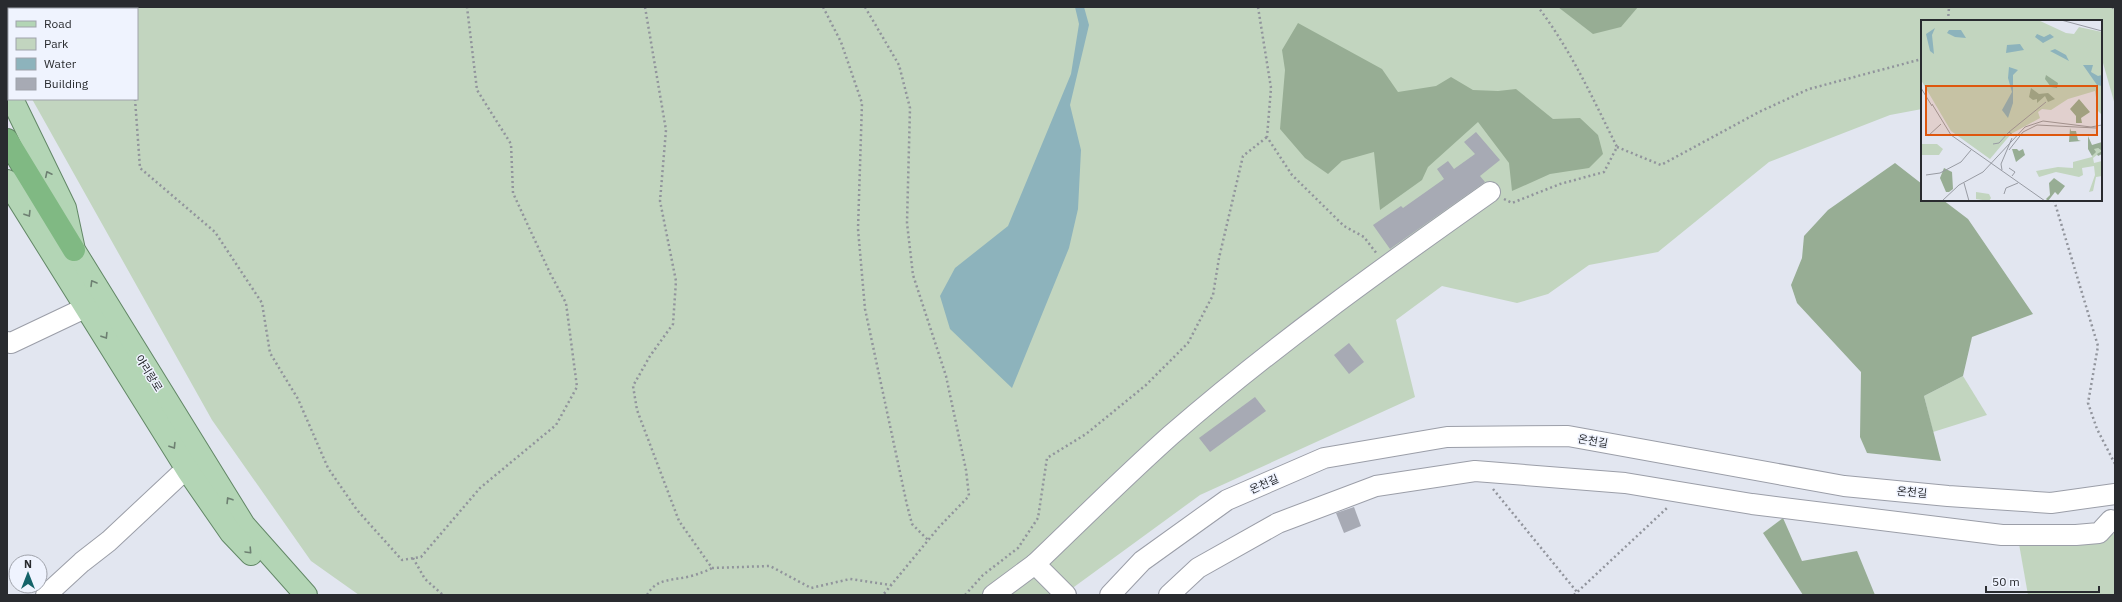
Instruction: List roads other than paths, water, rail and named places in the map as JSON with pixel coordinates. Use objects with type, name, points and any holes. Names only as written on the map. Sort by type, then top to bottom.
[{"type":"highway","name":"아리랑로","points":[[7,140],[74,250]]},
{"type":"main road","points":[[12,100],[64,208],[74,250]]},
{"type":"main road","name":"아리랑로","points":[[7,181],[87,307],[186,468],[231,533],[289,595]]},
{"type":"main road","name":"아리랑로","points":[[74,250],[244,525],[306,595]]},
{"type":"street","points":[[993,595],[1035,564],[1172,435],[1293,336],[1386,266],[1490,192]]},
{"type":"street","points":[[7,342],[11,343],[87,307]]},
{"type":"street","name":"온천길","points":[[1110,595],[1142,561],[1227,500],[1324,458],[1447,437],[1568,436],[1844,486],[1948,496],[2052,503],[2111,494]]},
{"type":"street","points":[[46,595],[82,562],[109,541],[186,468]]},
{"type":"street","points":[[1169,595],[1198,568],[1278,523],[1376,486],[1475,471],[1625,483],[1752,504],[2002,535],[2076,535],[2099,533],[2113,520],[2111,494]]},
{"type":"street","points":[[1035,564],[1066,595]]},
{"type":"water","points":[[1075,7],[1084,7],[1089,25],[1070,105],[1081,150],[1078,209],[1069,248],[1012,388],[950,329],[940,296],[955,268],[1008,226],[1071,74],[1079,24]]}]
